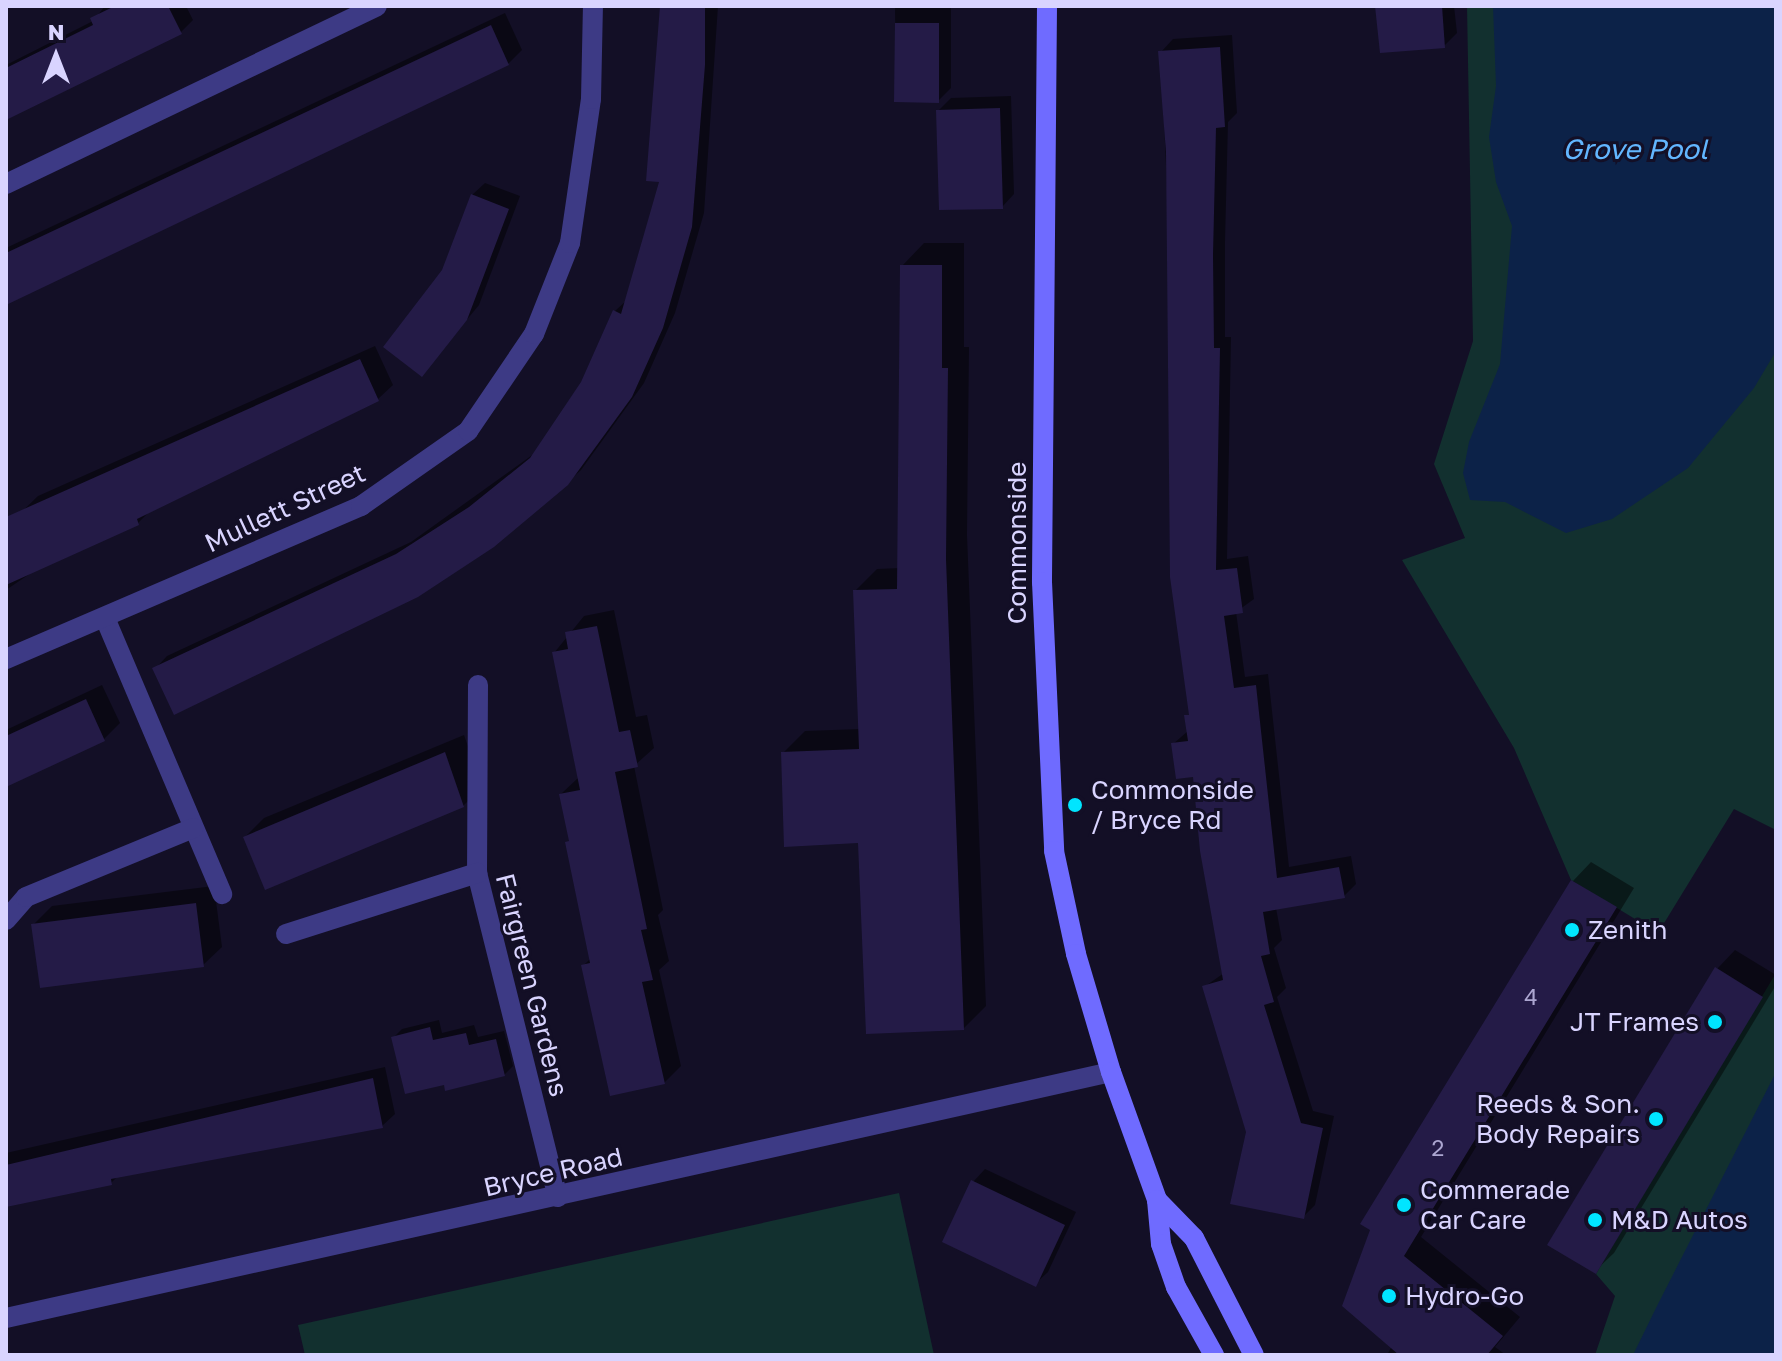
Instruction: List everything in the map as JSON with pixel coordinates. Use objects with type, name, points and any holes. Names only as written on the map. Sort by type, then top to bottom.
[{"type":"main road","name":"Commonside","points":[[1047,6],[1042,566],[1046,727],[1054,851],[1076,954],[1111,1072],[1157,1200]]},
{"type":"main road","points":[[1157,1200],[1161,1244],[1176,1287],[1214,1355]]},
{"type":"main road","points":[[1157,1200],[1194,1238],[1254,1355]]},
{"type":"street","points":[[6,184],[377,6]]},
{"type":"street","name":"Mullett Street","points":[[6,659],[361,506],[468,431],[534,334],[570,243],[591,99],[593,6]]},
{"type":"street","points":[[105,618],[222,894]]},
{"type":"street","name":"Fairgreen Gardens","points":[[478,685],[477,873],[558,1197]]},
{"type":"street","points":[[6,920],[26,897],[193,828]]},
{"type":"street","points":[[286,934],[477,873]]},
{"type":"street","name":"Bryce Road","points":[[6,1318],[1111,1072]]},
{"type":"green space","points":[[1467,6],[1776,6],[1776,830],[1734,809],[1658,933],[1571,880],[1514,748],[1402,560],[1465,538],[1434,464],[1473,341]]},
{"type":"green space","points":[[1776,973],[1776,1355],[1595,1355],[1615,1296],[1596,1274]]},
{"type":"green space","points":[[899,1193],[934,1355],[305,1355],[298,1325]]},
{"type":"water","name":"Grove Pool","points":[[1493,6],[1776,6],[1776,351],[1754,388],[1688,468],[1612,519],[1566,533],[1505,502],[1470,500],[1463,473],[1469,442],[1500,364],[1512,226],[1496,182],[1489,137],[1496,86]]},
{"type":"water","points":[[1776,1072],[1776,1355],[1633,1355],[1657,1306]]},
{"type":"building","points":[[115,6],[168,6],[182,34],[6,120],[6,68],[93,25],[90,18]]},
{"type":"building","points":[[660,6],[705,6],[705,65],[692,227],[663,328],[632,397],[568,485],[494,547],[418,597],[174,715],[152,668],[396,554],[469,507],[530,458],[581,382],[613,310],[621,314],[659,182],[646,181]]},
{"type":"building","points":[[1375,6],[1442,6],[1445,48],[1380,53]]},
{"type":"building","points":[[895,23],[939,23],[939,103],[894,102]]},
{"type":"building","points":[[491,25],[509,65],[6,305],[6,253]]},
{"type":"building","points":[[1220,47],[1225,127],[1216,128],[1213,255],[1214,348],[1220,348],[1216,570],[1237,568],[1243,613],[1224,616],[1234,688],[1256,685],[1277,878],[1339,867],[1345,898],[1263,912],[1270,954],[1261,956],[1274,1002],[1264,1005],[1301,1123],[1323,1128],[1304,1219],[1230,1204],[1246,1132],[1202,986],[1223,980],[1200,851],[1193,777],[1176,779],[1171,743],[1188,741],[1184,715],[1189,715],[1170,577],[1166,152],[1158,51]]},
{"type":"building","points":[[1000,108],[1003,209],[939,210],[936,110]]},
{"type":"building","points":[[471,194],[509,209],[467,320],[422,377],[383,347],[442,270]]},
{"type":"building","points":[[900,265],[942,265],[942,368],[948,368],[946,559],[964,1030],[866,1034],[858,843],[784,847],[781,752],[859,749],[853,590],[897,589]]},
{"type":"building","points":[[360,359],[379,401],[137,519],[139,525],[6,585],[6,517]]},
{"type":"building","points":[[597,626],[619,732],[630,730],[638,767],[615,772],[647,929],[641,930],[653,980],[642,982],[665,1084],[610,1096],[581,965],[590,963],[565,842],[569,841],[559,794],[580,790],[552,652],[568,649],[565,632]]},
{"type":"building","points":[[86,699],[105,741],[6,787],[6,736]]},
{"type":"building","points":[[445,752],[464,807],[265,890],[243,837]]},
{"type":"building","points":[[1571,880],[1617,907],[1404,1256],[1503,1336],[1487,1355],[1399,1355],[1342,1306],[1370,1230],[1360,1224]]},
{"type":"building","points":[[196,903],[204,967],[40,988],[31,924]]},
{"type":"building","points":[[1715,967],[1763,997],[1596,1274],[1547,1245]]},
{"type":"building","points":[[430,1027],[433,1040],[466,1033],[469,1045],[496,1039],[505,1076],[445,1091],[444,1085],[405,1094],[391,1037]]},
{"type":"building","points":[[373,1078],[383,1128],[111,1179],[112,1185],[6,1207],[6,1165]]},
{"type":"building","points":[[971,1180],[1065,1225],[1036,1287],[942,1242]]},
{"type":"place","name":"Commonside / Bryce Rd","points":[[1075,805]]},
{"type":"place","name":"Zenith","points":[[1572,930]]},
{"type":"place","name":"JT Frames","points":[[1715,1022]]},
{"type":"place","name":"Reeds & Son. Body Repairs","points":[[1656,1119]]},
{"type":"place","name":"Commerade Car Care","points":[[1404,1205]]},
{"type":"place","name":"M&D Autos","points":[[1595,1220]]},
{"type":"place","name":"Hydro-Go","points":[[1389,1296]]}]
